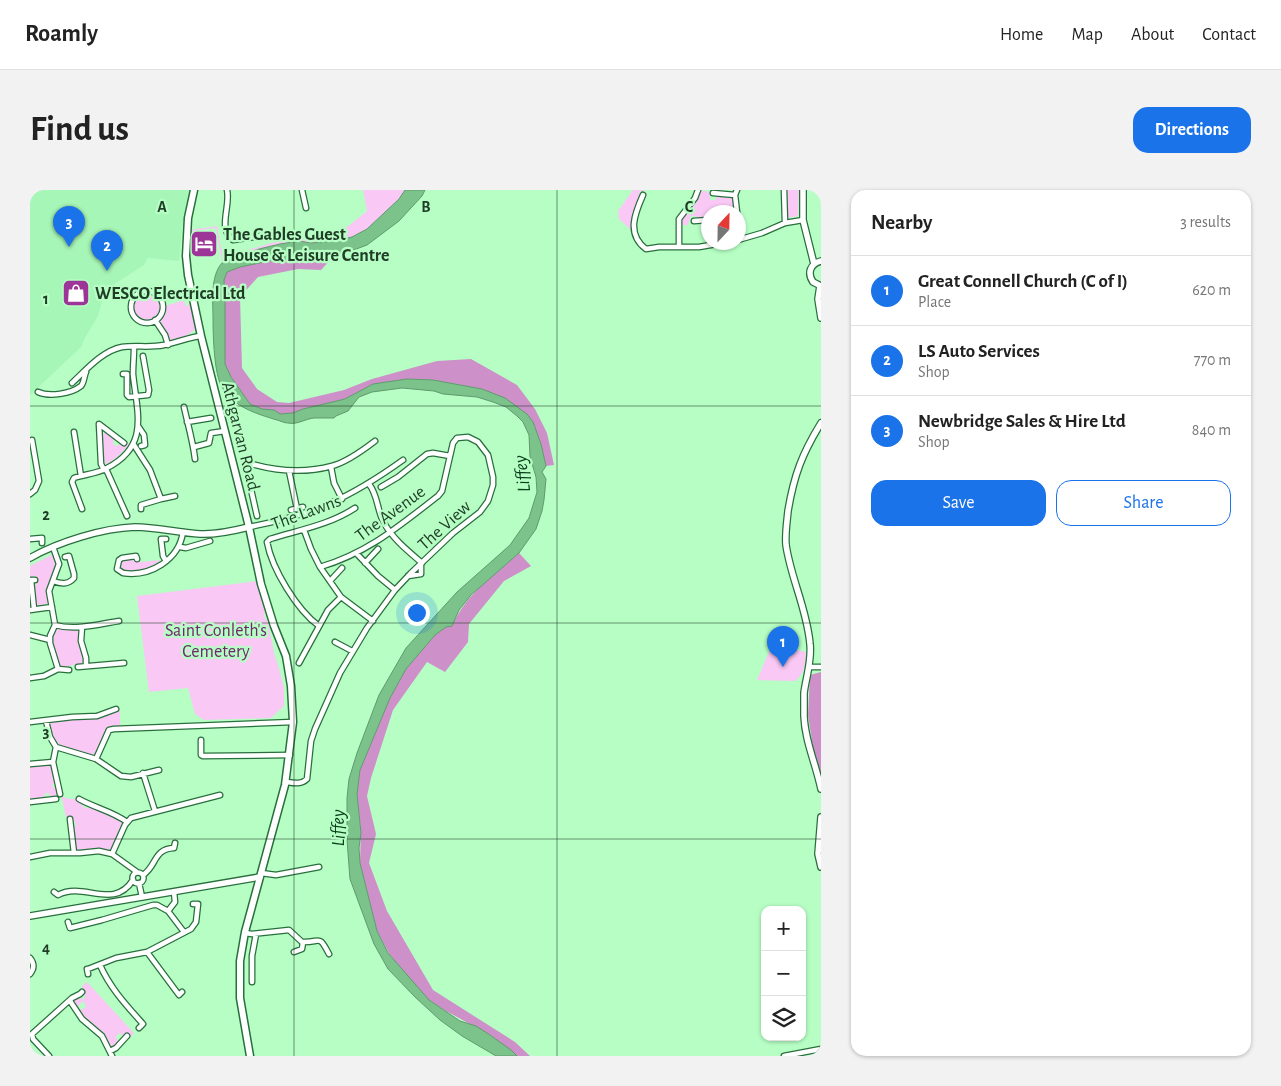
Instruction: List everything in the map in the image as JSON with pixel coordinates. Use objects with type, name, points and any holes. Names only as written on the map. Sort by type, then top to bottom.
[{"type":"main road","name":"Athgarvan Road","points":[[194,190],[188,218],[186,256],[188,275],[261,584],[286,656],[291,686],[292,722],[286,782],[245,933],[240,961],[240,998],[250,1056]]},
{"type":"street","points":[[227,190],[228,202],[225,230],[233,240],[287,232]]},
{"type":"street","points":[[302,190],[306,208]]},
{"type":"street","points":[[679,247],[680,219],[695,198],[698,190]]},
{"type":"street","points":[[784,190],[785,223]]},
{"type":"street","points":[[803,190],[803,220],[814,264],[810,275],[813,282],[821,286],[818,299],[821,318]]},
{"type":"street","points":[[713,193],[736,192],[737,205]]},
{"type":"street","points":[[643,195],[634,220],[636,238],[646,249],[701,247]]},
{"type":"street","points":[[694,221],[701,220]]},
{"type":"street","points":[[746,238],[785,223],[803,220]]},
{"type":"street","points":[[811,248],[821,261],[814,264]]},
{"type":"street","points":[[143,291],[153,292],[161,298],[163,303],[162,312],[155,320],[141,321],[134,315],[132,300],[139,293],[143,291]]},
{"type":"street","points":[[155,320],[165,335],[168,345]]},
{"type":"street","points":[[72,384],[86,370],[110,352],[123,347],[168,345],[201,336]]},
{"type":"street","points":[[82,509],[72,482],[74,478],[105,470],[123,458],[134,445],[139,414],[133,372],[134,347]]},
{"type":"street","points":[[123,374],[127,374],[127,395],[129,397],[144,396],[149,393],[141,363],[143,356]]},
{"type":"street","points":[[38,392],[50,395],[75,389],[83,383],[86,370]]},
{"type":"street","points":[[184,407],[191,442],[194,447],[195,459]]},
{"type":"street","points":[[187,422],[209,420]]},
{"type":"street","points":[[821,423],[798,466],[787,522],[786,544],[794,577],[805,609],[810,646],[809,667],[804,692],[805,724],[821,789]]},
{"type":"street","points":[[119,442],[99,424],[101,464],[127,516]]},
{"type":"street","points":[[138,426],[144,435],[145,445],[140,446]]},
{"type":"street","points":[[194,447],[210,441],[212,433],[225,431]]},
{"type":"street","points":[[74,432],[80,476]]},
{"type":"street","name":"The View","points":[[286,782],[297,784],[307,778],[311,741],[315,729],[337,680],[367,628],[395,590],[408,576],[453,533],[480,512],[488,501],[493,485],[492,468],[488,455],[478,442],[468,437],[457,438],[453,443],[450,456]]},
{"type":"street","points":[[30,494],[35,490],[39,481],[32,440]]},
{"type":"street","points":[[257,516],[246,467],[249,463],[289,471],[331,467],[361,451],[371,441]]},
{"type":"street","points":[[134,445],[150,470],[160,498]]},
{"type":"street","points":[[381,487],[388,487],[427,454],[433,453],[450,456]]},
{"type":"street","name":"The Avenue","points":[[320,567],[357,554],[390,532],[440,493],[450,456]]},
{"type":"street","points":[[30,558],[53,546],[98,533],[134,527],[214,534],[282,521],[342,499],[369,484],[403,460]]},
{"type":"street","points":[[331,467],[334,483],[342,499]]},
{"type":"street","points":[[289,471],[297,509]]},
{"type":"street","points":[[369,484],[374,492],[380,514],[390,532],[421,563]]},
{"type":"street","points":[[246,491],[251,490]]},
{"type":"street","points":[[141,509],[141,505],[160,498],[175,496]]},
{"type":"street","points":[[291,510],[303,508]]},
{"type":"street","name":"The Lawns","points":[[319,626],[309,618],[281,579],[268,542],[276,537],[332,521],[347,509],[355,508]]},
{"type":"street","points":[[304,530],[311,550],[320,567],[341,597],[373,621]]},
{"type":"street","points":[[137,559],[136,556],[122,558],[119,560],[118,569],[123,573],[137,573],[146,571],[166,561],[180,547],[183,532]]},
{"type":"street","points":[[30,539],[42,538],[42,543]]},
{"type":"street","points":[[166,539],[161,539],[163,556],[166,561]]},
{"type":"street","points":[[180,547],[186,548],[210,542]]},
{"type":"street","points":[[53,546],[59,564],[50,592],[55,625],[50,640],[58,669]]},
{"type":"street","points":[[365,563],[378,550]]},
{"type":"street","points":[[357,554],[395,590]]},
{"type":"street","points":[[53,581],[68,583],[74,578],[69,556],[65,557]]},
{"type":"street","points":[[330,581],[342,568]]},
{"type":"street","points":[[35,580],[31,580],[32,610],[52,607]]},
{"type":"street","points":[[299,663],[302,653],[328,610],[341,597]]},
{"type":"street","points":[[55,625],[82,627],[119,621]]},
{"type":"street","points":[[82,627],[81,641],[86,658],[86,666]]},
{"type":"street","points":[[30,635],[50,640]]},
{"type":"street","points":[[336,642],[352,651]]},
{"type":"street","points":[[78,667],[124,663]]},
{"type":"street","points":[[809,667],[821,667]]},
{"type":"street","points":[[30,678],[44,676],[58,669],[69,670]]},
{"type":"street","points":[[30,722],[97,716],[116,709]]},
{"type":"street","points":[[96,710],[97,716]]},
{"type":"street","points":[[46,721],[50,737],[56,747],[53,762],[57,774],[55,786],[60,794]]},
{"type":"street","points":[[96,759],[109,730],[125,731],[292,722]]},
{"type":"street","points":[[201,740],[201,755],[203,756],[290,755]]},
{"type":"street","points":[[56,747],[96,759],[121,776],[131,777],[158,770]]},
{"type":"street","points":[[30,764],[53,762]]},
{"type":"street","points":[[144,773],[155,811]]},
{"type":"street","points":[[48,793],[49,799]]},
{"type":"street","points":[[112,854],[127,822],[136,816],[210,795],[220,796]]},
{"type":"street","points":[[30,802],[56,799]]},
{"type":"street","points":[[79,799],[85,805],[117,815],[127,822]]},
{"type":"street","points":[[821,816],[818,854],[821,866]]},
{"type":"street","points":[[71,822],[74,853]]},
{"type":"street","points":[[139,883],[143,880],[144,875],[149,871],[156,856],[161,851],[175,848]]},
{"type":"street","points":[[30,857],[50,853],[99,851],[112,854],[144,875]]},
{"type":"street","points":[[30,916],[174,892],[261,875],[276,875],[319,867]]},
{"type":"street","points":[[57,900],[56,893],[74,892],[115,895],[125,890],[133,880],[133,875],[137,872]]},
{"type":"street","points":[[133,880],[139,883]]},
{"type":"street","points":[[139,883],[142,897]]},
{"type":"street","points":[[168,911],[175,902],[174,892]]},
{"type":"street","points":[[68,922],[70,928],[153,904],[163,907],[168,911],[184,932]]},
{"type":"street","points":[[88,974],[86,970],[116,958],[147,952],[191,929],[196,922],[198,904],[193,904]]},
{"type":"street","points":[[245,933],[256,934],[286,929],[291,931],[297,939],[304,942],[321,941],[329,954]]},
{"type":"street","points":[[252,982],[252,956],[256,934]]},
{"type":"street","points":[[294,952],[302,949],[304,942]]},
{"type":"street","points":[[147,952],[179,995],[182,992]]},
{"type":"street","points":[[30,958],[34,968],[30,974]]},
{"type":"street","points":[[100,965],[117,994],[143,1024],[139,1028]]},
{"type":"street","points":[[49,1056],[33,1039],[32,1034],[74,997],[82,994]]},
{"type":"street","points":[[70,1001],[82,1019],[102,1036],[111,1054],[125,1038],[119,1036]]},
{"type":"street","points":[[784,1056],[821,1049]]},
{"type":"shaded area","points":[[30,190],[189,190],[179,261],[148,258],[144,265],[105,290],[98,316],[82,346],[30,395]]},
{"type":"shaded area","points":[[405,190],[425,190],[422,196],[399,221],[367,245],[332,258],[274,260],[240,267],[227,272],[224,280],[225,364],[231,377],[250,404],[262,409],[274,410],[280,414],[293,413],[345,399],[373,384],[407,379],[433,380],[482,389],[505,398],[527,414],[533,422],[546,466],[542,472],[546,479],[544,500],[536,529],[519,553],[471,595],[459,610],[452,626],[446,627],[435,635],[406,669],[390,698],[360,770],[357,794],[361,833],[360,863],[377,931],[388,953],[429,1000],[460,1021],[476,1026],[517,1056],[496,1056],[462,1036],[440,1020],[388,969],[374,944],[350,879],[347,840],[347,798],[349,779],[357,753],[379,695],[406,648],[457,592],[510,545],[529,518],[537,492],[536,477],[530,457],[529,435],[523,422],[517,416],[506,407],[493,402],[477,397],[402,388],[372,392],[359,397],[348,411],[334,418],[314,418],[295,423],[285,423],[246,409],[232,400],[222,387],[217,373],[213,335],[213,289],[218,268],[222,263],[259,249],[280,244],[299,241],[311,243],[335,241],[352,237],[367,229],[399,199]]},
{"type":"shaded area","points":[[332,258],[321,270],[298,269],[258,277],[240,297],[242,368],[257,389],[277,402],[289,403],[344,390],[372,379],[437,361],[471,359],[517,385],[535,409],[547,433],[554,465],[546,466],[533,422],[482,389],[433,380],[407,379],[373,384],[345,399],[293,413],[280,414],[274,410],[262,409],[250,404],[231,377],[225,364],[224,280],[227,272],[240,267],[266,262]]},
{"type":"shaded area","points":[[519,553],[531,566],[504,581],[469,624],[468,642],[445,672],[427,662],[393,710],[367,796],[376,834],[369,863],[387,911],[433,990],[515,1042],[530,1056],[517,1056],[492,1036],[429,1000],[390,955],[377,931],[360,863],[361,830],[357,794],[360,770],[390,698],[406,669],[435,635],[446,627],[452,626],[473,594]]},
{"type":"shaded area","points":[[821,672],[821,778],[813,747],[808,715],[810,675]]},
{"type":"green space","points":[[363,190],[405,190],[399,199],[368,228],[352,237],[335,241],[311,243],[299,241],[280,244],[259,249],[222,263],[216,229],[190,232],[190,230],[217,226],[221,248],[228,256],[278,241],[342,231],[367,211]]},
{"type":"green space","points":[[633,190],[644,190],[644,192],[640,191],[631,230],[619,219],[618,211]]},
{"type":"green space","points":[[786,190],[799,190],[798,216],[787,218]]},
{"type":"green space","points":[[700,191],[707,191],[710,194],[710,200],[715,200],[717,196],[732,197],[734,205],[701,205],[701,219],[691,216],[688,225],[681,225],[684,216]]},
{"type":"green space","points":[[148,293],[158,297],[162,307],[158,317],[148,321],[138,317],[134,307],[138,297]]},
{"type":"green space","points":[[184,300],[186,307],[191,302],[196,329],[183,338],[172,341],[168,338],[159,321],[165,311],[165,306]]},
{"type":"green space","points":[[104,432],[114,439],[113,444],[116,446],[120,444],[124,446],[127,442],[130,444],[116,458],[105,465],[102,437]]},
{"type":"green space","points":[[51,555],[55,557],[56,566],[48,590],[49,603],[36,606],[34,587],[37,582],[36,576],[30,577],[30,566]]},
{"type":"green space","points":[[133,558],[135,561],[141,562],[160,560],[147,569],[135,572],[120,569],[121,560]]},
{"type":"green space","name":"Saint Conleth's Cemetery","points":[[257,581],[265,613],[264,616],[268,622],[275,657],[284,687],[284,706],[271,718],[204,720],[195,714],[188,688],[149,692],[137,596]]},
{"type":"green space","points":[[57,628],[80,629],[79,642],[84,663],[63,667],[58,665],[52,639]]},
{"type":"green space","points":[[781,646],[806,652],[801,675],[795,681],[757,680],[771,647]]},
{"type":"green space","points":[[120,709],[120,726],[107,729],[94,755],[79,753],[65,748],[54,739],[51,732],[49,724],[52,722],[81,718],[99,719]]},
{"type":"green space","points":[[51,765],[56,783],[52,784],[53,787],[64,797],[69,799],[81,798],[83,807],[90,807],[108,813],[124,822],[111,851],[100,849],[76,850],[73,828],[76,825],[71,818],[66,818],[62,798],[58,795],[50,797],[49,793],[46,793],[44,798],[30,799],[30,766]]},
{"type":"green space","points":[[87,982],[134,1033],[130,1038],[126,1034],[123,1036],[119,1033],[116,1037],[119,1042],[111,1048],[103,1034],[83,1018],[78,1010],[86,1006],[82,1001],[77,1009],[74,1000],[77,998],[83,999],[85,996],[82,986]]},
{"type":"place","name":"The Gables Guest House & Leisure Centre","points":[[204,244]]},
{"type":"place","name":"Newbridge Sales & Hire Ltd","points":[[69,247]]},
{"type":"place","name":"LS Auto Services","points":[[107,271]]},
{"type":"place","name":"WESCO Electrical Ltd","points":[[76,293]]},
{"type":"place","name":"Great Connell Church (C of I)","points":[[783,667]]},
{"type":"water label","name":"Liffey","points":[[521,474]]},
{"type":"water label","name":"Liffey","points":[[337,828]]}]
